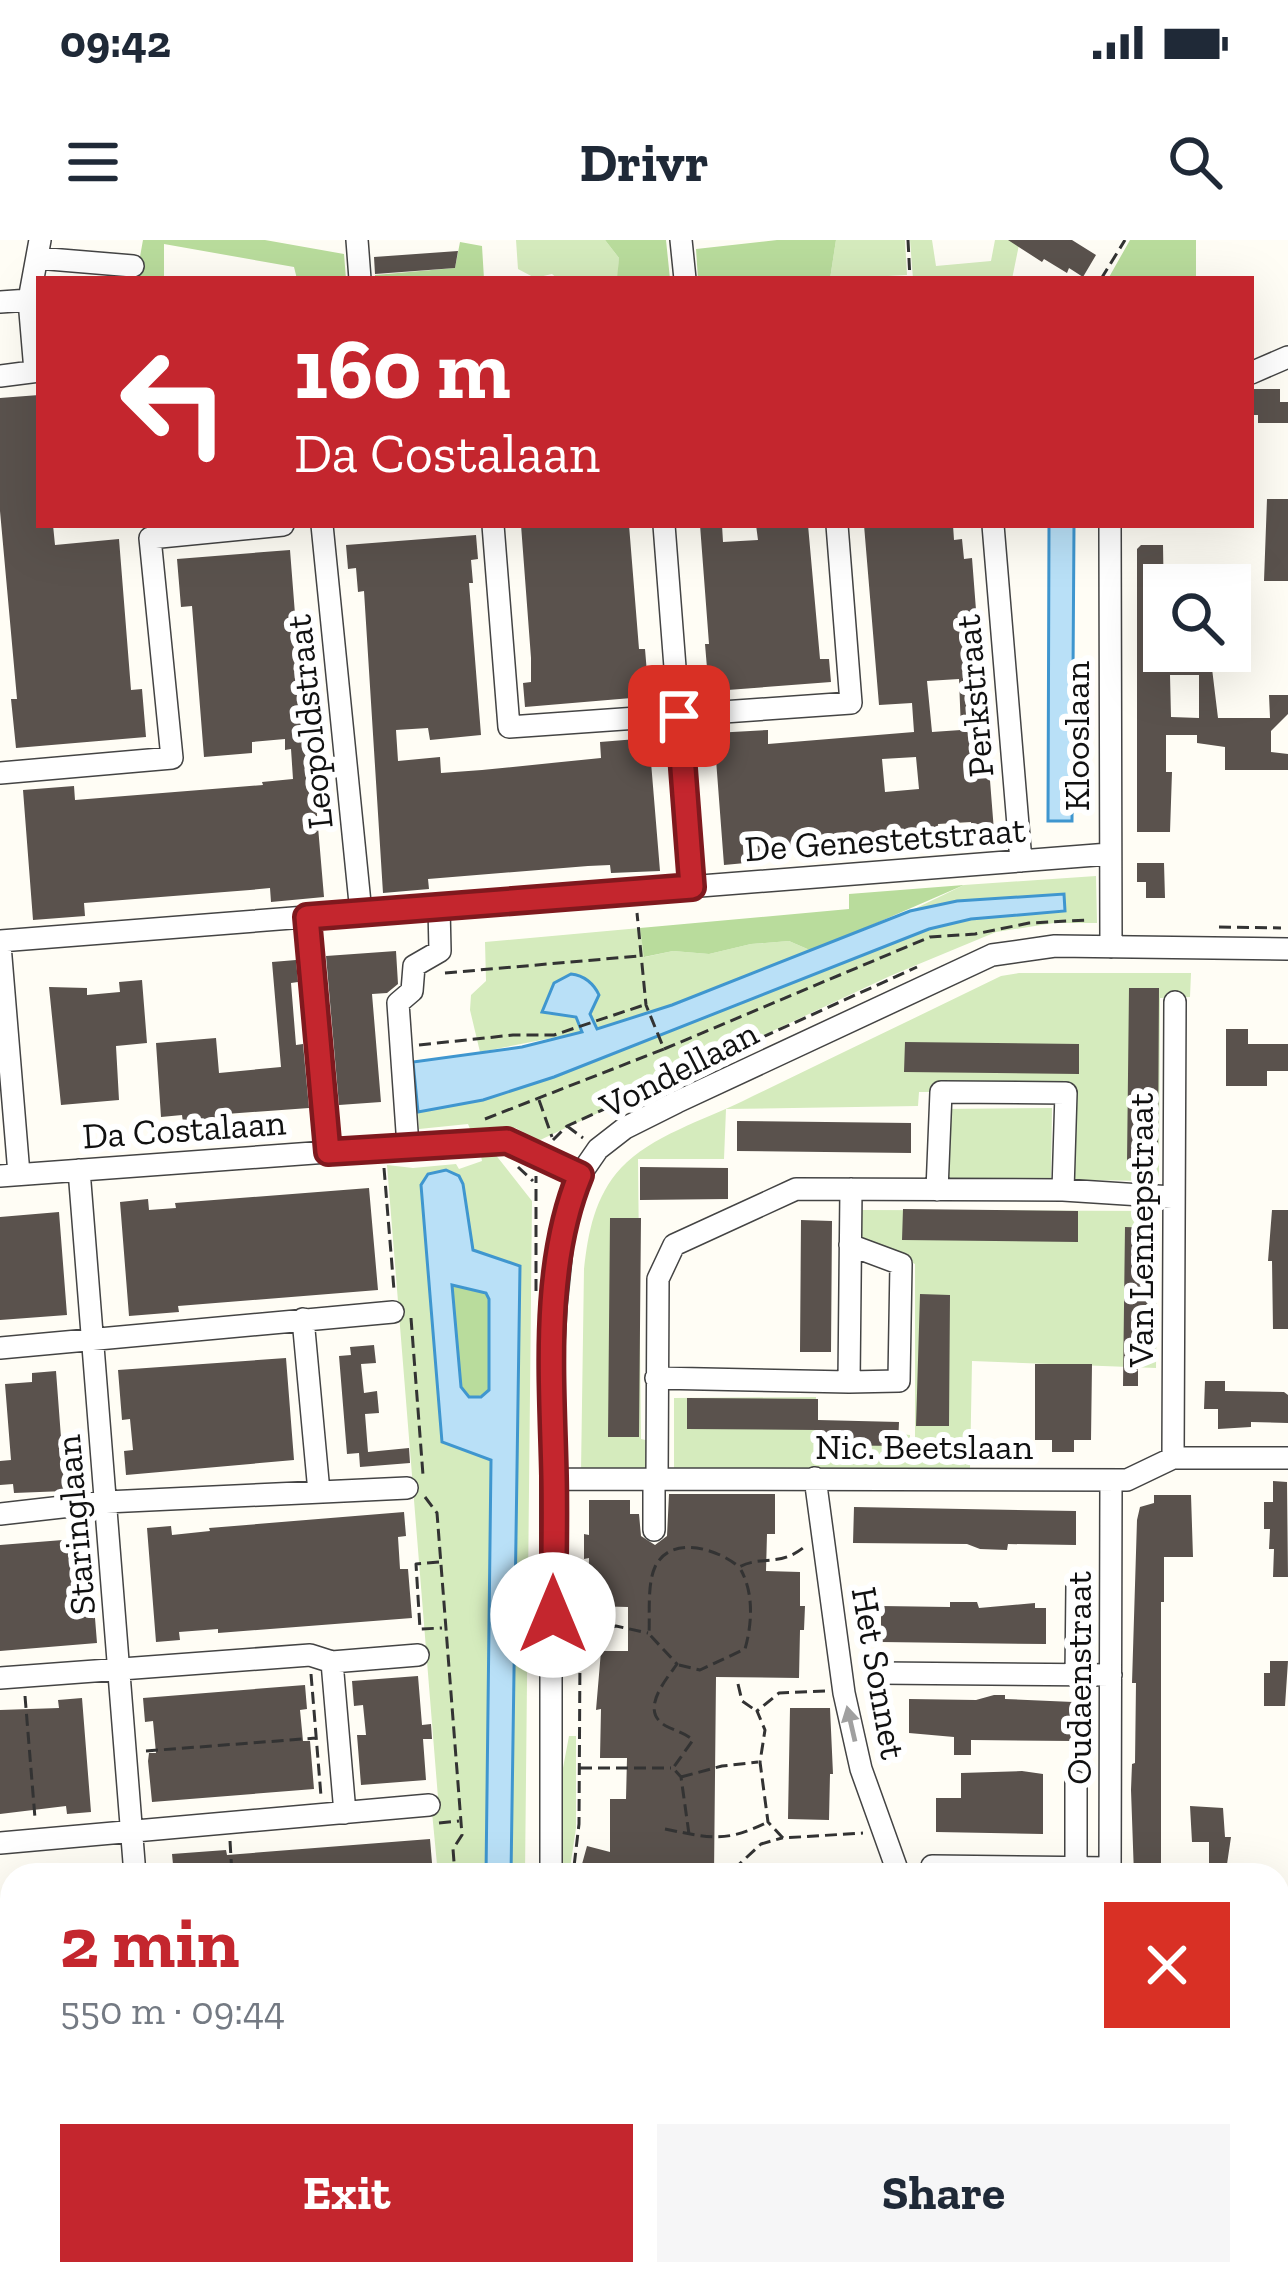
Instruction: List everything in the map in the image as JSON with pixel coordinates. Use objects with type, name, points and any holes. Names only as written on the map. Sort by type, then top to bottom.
[{"type":"street","points":[[357,240],[360,276]]},
{"type":"street","points":[[682,240],[685,276]]},
{"type":"street","points":[[36,362],[29,299],[39,249],[133,266]]},
{"type":"street","points":[[0,302],[29,299]]},
{"type":"street","points":[[1254,372],[1288,357]]},
{"type":"street","points":[[0,376],[36,371]]},
{"type":"street","points":[[0,772],[172,758],[150,538],[252,528]]},
{"type":"street","name":"Leopoldstraat","points":[[322,528],[361,913]]},
{"type":"street","points":[[493,528],[509,727],[851,703],[837,528]]},
{"type":"street","points":[[664,528],[692,887]]},
{"type":"street","name":"Perkstraat","points":[[993,528],[1021,861]]},
{"type":"street","name":"Klooslaan","points":[[1109,528],[1111,947]]},
{"type":"street","name":"De Genestetstraat","points":[[0,943],[1109,854]]},
{"type":"street","points":[[408,1146],[398,1003],[412,991],[414,966],[440,951],[439,907]]},
{"type":"street","points":[[307,917],[328,1152]]},
{"type":"street","points":[[0,943],[10,1175]]},
{"type":"street","name":"Vondellaan","points":[[551,1863],[551,1391],[566,1209],[580,1175],[598,1149],[625,1128],[992,955],[1055,946],[1288,950]]},
{"type":"street","name":"Van Lennepstraat","points":[[1173,1458],[1175,1002]]},
{"type":"street","points":[[937,1190],[941,1092],[1066,1093],[1063,1190]]},
{"type":"street","name":"Da Costalaan","points":[[10,1175],[507,1141],[580,1175]]},
{"type":"street","name":"Staringlaan","points":[[80,1170],[134,1863]]},
{"type":"street","points":[[654,1530],[658,1279],[674,1245],[796,1189],[1063,1190],[1172,1197]]},
{"type":"street","points":[[848,1382],[851,1189]]},
{"type":"street","points":[[656,1378],[899,1382],[901,1264],[850,1245]]},
{"type":"street","points":[[0,1348],[397,1307]]},
{"type":"street","points":[[303,1319],[319,1492]]},
{"type":"street","name":"Nic. Beetslaan","points":[[554,1479],[1127,1480],[1173,1458],[1288,1458]]},
{"type":"street","name":"Het Sonnet","points":[[815,1478],[842,1684],[861,1769],[895,1863]]},
{"type":"street","name":"Oudaenstraat","points":[[1110,1863],[1112,1480]]},
{"type":"street","points":[[0,1514],[106,1502],[418,1486]]},
{"type":"street","points":[[1076,1675],[1077,1586]]},
{"type":"street","points":[[0,1678],[310,1655],[332,1662],[418,1655]]},
{"type":"street","points":[[332,1662],[334,1815]]},
{"type":"street","points":[[878,1673],[1111,1676]]},
{"type":"street","points":[[1076,1782],[1076,1863]]},
{"type":"street","points":[[0,1843],[429,1804]]},
{"type":"path","points":[[908,240],[910,276]]},
{"type":"path","points":[[1103,276],[1124,240]]},
{"type":"path","points":[[635,892],[647,1007],[664,1048]]},
{"type":"path","points":[[481,1121],[930,937],[1029,923],[1111,919]]},
{"type":"path","points":[[413,976],[639,956]]},
{"type":"path","points":[[401,1047],[577,1030],[647,1007]]},
{"type":"path","points":[[538,1099],[553,1140]]},
{"type":"path","points":[[382,1148],[397,1307],[412,1319],[418,1486],[437,1513],[462,1835],[453,1850],[454,1863]]},
{"type":"path","points":[[740,1567],[751,1561],[789,1559],[822,1532]]},
{"type":"path","points":[[577,1637],[616,1626],[650,1634],[677,1664],[700,1670],[745,1649],[751,1628],[748,1583],[740,1567],[722,1552],[699,1547],[664,1556],[655,1567],[650,1634]]},
{"type":"path","points":[[441,1562],[416,1564],[420,1629],[446,1628]]},
{"type":"path","points":[[569,1609],[577,1637],[580,1768],[574,1863]]},
{"type":"path","points":[[310,1655],[316,1738],[334,1815]]},
{"type":"path","points":[[673,1768],[693,1740],[661,1724],[653,1707],[677,1664]]},
{"type":"path","points":[[23,1676],[37,1839]]},
{"type":"path","points":[[738,1684],[742,1701],[757,1711],[764,1730],[760,1762],[768,1822],[783,1838]]},
{"type":"path","points":[[757,1711],[779,1693],[820,1693],[842,1684]]},
{"type":"path","points":[[126,1753],[316,1738]]},
{"type":"path","points":[[681,1777],[760,1762]]},
{"type":"path","points":[[580,1768],[673,1768],[681,1777],[689,1834]]},
{"type":"path","points":[[665,1829],[737,1837],[768,1822]]},
{"type":"path","points":[[229,1825],[231,1863]]},
{"type":"path","points":[[741,1863],[761,1844],[783,1838],[883,1832]]},
{"type":"green space","points":[[143,240],[265,240],[344,254],[346,276],[296,276],[294,267],[164,244],[164,276],[137,276]]},
{"type":"green space","points":[[516,240],[605,240],[619,258],[618,276],[531,276],[518,269]]},
{"type":"green space","points":[[605,240],[666,240],[670,276],[617,276],[619,258]]},
{"type":"green space","points":[[777,240],[836,240],[830,276],[698,276],[696,249]]},
{"type":"green space","points":[[836,240],[905,240],[907,275],[830,276]]},
{"type":"green space","points":[[910,240],[932,240],[936,266],[991,261],[995,240],[1020,240],[1013,276],[913,276]]},
{"type":"green space","points":[[1130,240],[1196,240],[1196,276],[1110,276]]},
{"type":"green space","points":[[460,242],[482,246],[484,276],[375,276],[375,275],[455,268]]},
{"type":"green space","points":[[1096,876],[1097,923],[1054,923],[996,932],[890,976],[538,1141],[516,1128],[471,1131],[468,1124],[419,1129],[418,1112],[483,1100],[554,1077],[929,929],[971,919],[1065,911],[1063,895],[957,901],[910,911],[964,885]]},
{"type":"green space","points":[[964,885],[812,951],[789,941],[709,954],[673,951],[644,957],[640,928],[849,909],[849,894]]},
{"type":"green space","points":[[640,928],[645,957],[673,951],[709,954],[789,941],[812,951],[597,1030],[590,1014],[599,995],[577,974],[546,1014],[576,1017],[583,1032],[480,1052],[470,1010],[471,995],[486,981],[485,942]]},
{"type":"green space","points":[[1191,973],[1190,997],[1160,998],[1159,1181],[1074,1180],[1074,1091],[919,1092],[918,1106],[726,1109],[724,1159],[638,1159],[641,1439],[650,1441],[649,1471],[581,1471],[584,1269],[599,1203],[621,1168],[679,1130],[1001,976]]},
{"type":"green space","points":[[1052,1108],[1051,1181],[944,1182],[943,1109]]},
{"type":"green space","points":[[495,1154],[532,1201],[525,1863],[511,1863],[520,1267],[473,1250],[446,1170],[428,1174],[421,1185],[442,1442],[491,1459],[486,1863],[437,1863],[432,1812],[439,1810],[387,1165],[456,1164],[459,1169],[482,1161],[481,1156]]},
{"type":"green space","points":[[860,1210],[1158,1211],[1156,1368],[972,1361],[970,1469],[674,1471],[674,1398],[816,1397],[817,1425],[910,1435],[915,1441],[915,1264],[859,1237]]},
{"type":"green space","points":[[452,1285],[487,1293],[489,1299],[487,1395],[470,1397],[461,1387]]},
{"type":"green space","points":[[569,1736],[576,1736],[576,1828],[571,1863],[563,1863],[560,1784]]},
{"type":"water","points":[[1049,528],[1074,528],[1072,821],[1048,821]]},
{"type":"water","points":[[1064,894],[1065,911],[971,919],[929,929],[554,1077],[483,1100],[418,1112],[413,1062],[522,1047],[582,1032],[576,1017],[542,1012],[554,983],[571,974],[588,981],[599,995],[590,1014],[597,1029],[672,1005],[910,911],[957,901]]},
{"type":"water","points":[[446,1170],[459,1176],[473,1250],[520,1266],[511,1863],[486,1863],[491,1460],[442,1442],[421,1185],[428,1174]],"holes":[[[452,1285],[486,1293],[489,1390],[481,1397],[469,1397],[461,1387]]]},
{"type":"building","points":[[1008,240],[1072,240],[1096,255],[1084,276],[1042,262]]},
{"type":"building","points":[[458,251],[455,268],[375,274],[374,257]]},
{"type":"building","points":[[1254,389],[1280,389],[1280,402],[1288,402],[1288,423],[1258,423],[1254,415]]},
{"type":"building","points":[[36,395],[36,528],[53,528],[55,545],[119,539],[131,690],[142,689],[146,737],[16,748],[11,699],[17,699],[0,511],[0,398]]},
{"type":"building","points":[[1267,499],[1288,499],[1288,581],[1264,581]]},
{"type":"building","points":[[521,528],[629,528],[639,649],[645,649],[647,673],[653,672],[655,696],[525,707],[523,683],[531,682]]},
{"type":"building","points":[[700,528],[722,528],[723,542],[758,540],[756,528],[808,528],[820,659],[829,659],[831,682],[701,692],[699,669],[707,668],[705,644],[709,644]]},
{"type":"building","points":[[864,528],[953,528],[954,540],[962,539],[964,559],[972,558],[982,688],[977,688],[979,717],[985,717],[994,831],[972,832],[971,822],[938,824],[939,839],[777,852],[778,860],[724,865],[714,733],[768,730],[768,744],[914,732],[912,703],[879,705]],"holes":[[[959,679],[961,730],[932,732],[927,681]],[[916,757],[919,789],[885,792],[882,759]]]},
{"type":"building","points":[[476,535],[478,559],[471,560],[473,583],[469,583],[481,735],[430,740],[428,728],[396,730],[398,761],[440,757],[441,773],[482,770],[601,758],[600,742],[649,738],[660,871],[611,873],[610,865],[588,866],[428,879],[429,889],[383,893],[364,591],[358,592],[356,568],[348,569],[346,545]]},
{"type":"building","points":[[1163,545],[1163,564],[1143,564],[1143,672],[1212,672],[1218,718],[1270,718],[1269,695],[1288,695],[1288,714],[1271,731],[1271,752],[1288,754],[1288,770],[1225,770],[1225,747],[1197,743],[1197,735],[1166,735],[1166,772],[1172,772],[1170,832],[1137,832],[1137,549]],"holes":[[[1170,675],[1199,675],[1199,718],[1171,717]]]},
{"type":"building","points":[[290,550],[307,768],[313,768],[324,897],[271,902],[270,888],[84,903],[85,916],[33,920],[23,790],[74,786],[75,800],[293,779],[291,749],[285,750],[285,739],[252,742],[252,753],[204,757],[192,606],[181,607],[177,559]]},
{"type":"building","points":[[1137,863],[1164,863],[1165,898],[1146,898],[1146,882],[1137,882]]},
{"type":"building","points":[[396,951],[398,984],[387,993],[372,994],[381,1102],[339,1105],[326,956]]},
{"type":"building","points":[[296,960],[298,982],[291,983],[296,1045],[303,1044],[309,1108],[226,1114],[219,1120],[183,1123],[182,1115],[161,1117],[156,1043],[216,1038],[219,1073],[281,1067],[272,962]]},
{"type":"building","points":[[142,980],[147,1043],[116,1046],[119,1100],[61,1105],[49,987],[87,988],[87,995],[120,992],[119,982]]},
{"type":"building","points":[[1129,988],[1159,988],[1158,1163],[1127,1163]]},
{"type":"building","points":[[1226,1029],[1248,1029],[1248,1044],[1288,1044],[1288,1071],[1267,1071],[1267,1086],[1226,1086]]},
{"type":"building","points":[[905,1042],[1079,1044],[1079,1074],[904,1072]]},
{"type":"building","points":[[737,1121],[911,1123],[911,1153],[737,1151]]},
{"type":"building","points":[[640,1167],[728,1168],[728,1199],[640,1200]]},
{"type":"building","points":[[369,1188],[378,1290],[178,1306],[179,1312],[129,1316],[120,1202],[148,1199],[149,1210],[176,1208],[175,1203]]},
{"type":"building","points":[[903,1209],[1078,1211],[1078,1242],[902,1240]]},
{"type":"building","points":[[1272,1210],[1288,1210],[1288,1329],[1273,1329],[1272,1261],[1268,1261]]},
{"type":"building","points":[[59,1212],[67,1315],[0,1320],[0,1217]]},
{"type":"building","points":[[610,1218],[641,1218],[639,1437],[608,1437]]},
{"type":"building","points":[[801,1220],[832,1221],[831,1352],[800,1352]]},
{"type":"building","points":[[1125,1227],[1155,1228],[1154,1359],[1138,1359],[1138,1386],[1123,1386]]},
{"type":"building","points":[[920,1294],[950,1295],[949,1426],[916,1426]]},
{"type":"building","points":[[374,1345],[376,1363],[361,1364],[364,1393],[377,1391],[379,1413],[365,1414],[368,1452],[409,1448],[410,1463],[360,1467],[359,1453],[347,1454],[339,1356],[351,1355],[350,1347]]},
{"type":"building","points":[[286,1358],[294,1460],[126,1475],[124,1451],[133,1450],[130,1419],[122,1420],[118,1370]]},
{"type":"building","points":[[1035,1364],[1092,1364],[1091,1440],[1074,1440],[1074,1452],[1052,1452],[1052,1440],[1035,1440]]},
{"type":"building","points":[[56,1371],[65,1491],[14,1493],[13,1484],[0,1485],[0,1461],[11,1460],[5,1384],[32,1382],[32,1373]]},
{"type":"building","points":[[1205,1381],[1225,1381],[1225,1391],[1284,1392],[1288,1423],[1251,1422],[1251,1427],[1218,1429],[1218,1409],[1204,1409]]},
{"type":"building","points":[[687,1398],[818,1399],[818,1420],[899,1422],[898,1446],[817,1445],[818,1430],[687,1429]]},
{"type":"building","points":[[1273,1481],[1287,1482],[1288,1577],[1273,1577],[1274,1549],[1269,1549],[1270,1529],[1264,1529],[1264,1502],[1273,1502]]},
{"type":"building","points":[[669,1494],[775,1494],[775,1534],[767,1534],[766,1571],[800,1572],[800,1606],[805,1606],[799,1678],[716,1677],[714,1863],[582,1863],[587,1846],[610,1852],[610,1799],[626,1799],[627,1758],[600,1758],[601,1709],[596,1710],[601,1651],[628,1651],[628,1607],[588,1606],[589,1558],[584,1559],[584,1534],[589,1535],[589,1500],[630,1500],[630,1514],[639,1514],[641,1536],[655,1545],[667,1536]]},
{"type":"building","points":[[1154,1495],[1191,1495],[1193,1557],[1164,1557],[1161,1863],[1134,1863],[1137,1520],[1140,1507],[1154,1503]]},
{"type":"building","points":[[854,1507],[1076,1511],[1076,1545],[1008,1544],[1007,1550],[967,1544],[853,1543]]},
{"type":"building","points":[[404,1512],[406,1536],[398,1537],[400,1569],[408,1569],[412,1618],[179,1632],[180,1640],[156,1642],[147,1528],[171,1526],[172,1535]]},
{"type":"building","points":[[88,1538],[90,1562],[83,1562],[85,1594],[93,1593],[97,1643],[0,1651],[0,1545]]},
{"type":"building","points":[[950,1602],[977,1602],[979,1608],[1035,1603],[1035,1608],[1046,1608],[1046,1644],[881,1642],[881,1606],[950,1607]]},
{"type":"building","points":[[1270,1661],[1288,1661],[1285,1706],[1264,1706],[1264,1673],[1270,1673]]},
{"type":"building","points":[[418,1676],[422,1725],[431,1724],[432,1739],[423,1739],[426,1780],[361,1785],[357,1735],[366,1735],[363,1705],[354,1706],[352,1681]]},
{"type":"building","points":[[305,1685],[307,1709],[300,1710],[303,1741],[310,1741],[314,1789],[152,1802],[148,1761],[149,1753],[156,1753],[153,1721],[145,1722],[143,1698]]},
{"type":"building","points":[[994,1695],[1073,1702],[1073,1741],[971,1740],[971,1755],[954,1755],[954,1737],[909,1733],[909,1699],[976,1700]]},
{"type":"building","points":[[82,1698],[91,1812],[67,1814],[66,1806],[0,1814],[0,1710],[59,1708],[58,1700]]},
{"type":"building","points":[[790,1708],[830,1708],[829,1820],[788,1819]]},
{"type":"building","points":[[961,1773],[1043,1774],[1043,1834],[936,1832],[936,1798],[961,1798]]},
{"type":"building","points":[[1190,1806],[1223,1808],[1225,1837],[1231,1837],[1227,1863],[1209,1863],[1209,1842],[1192,1842]]},
{"type":"building","points":[[430,1839],[432,1863],[173,1863],[172,1854],[226,1850],[227,1855]]},
{"type":"route","points":[[553,1615],[551,1391],[556,1306],[566,1209],[580,1175],[507,1141],[328,1152],[307,917],[692,887],[679,716]]}]
